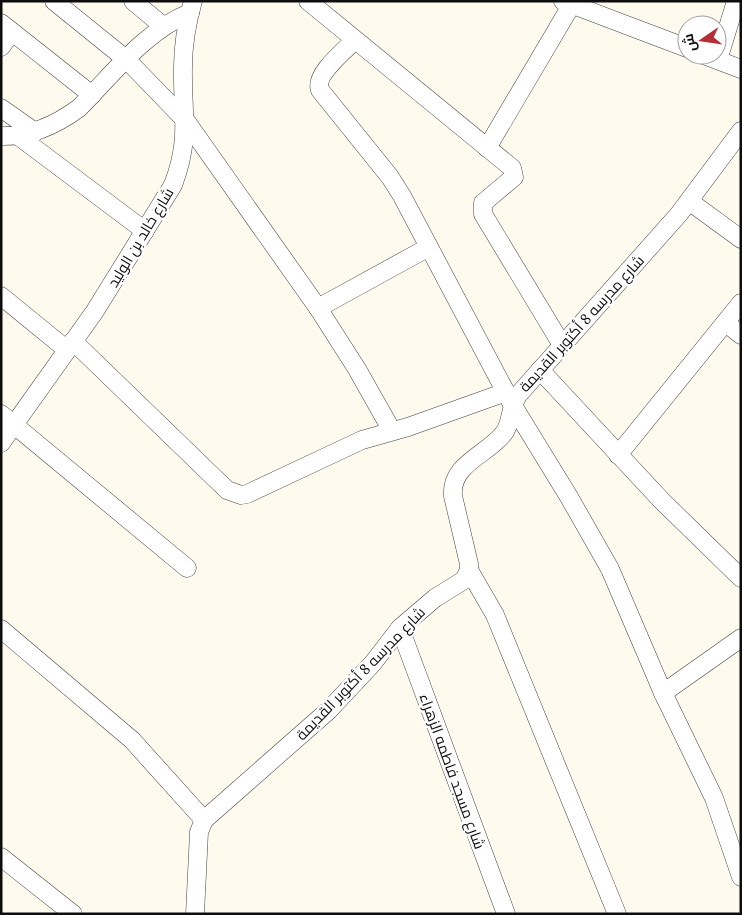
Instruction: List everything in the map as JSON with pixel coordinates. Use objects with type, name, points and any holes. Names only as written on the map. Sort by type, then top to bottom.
[{"type":"street","points":[[54,1],[128,60],[186,121],[358,368],[392,432]]},
{"type":"street","points":[[133,1],[163,26]]},
{"type":"street","points":[[308,1],[354,41],[512,168],[514,174],[483,203],[482,214],[562,345]]},
{"type":"street","points":[[727,22],[736,1]]},
{"type":"street","points":[[487,148],[567,3],[677,44]]},
{"type":"street","points":[[9,136],[34,132],[65,118],[92,95],[163,26],[192,7]]},
{"type":"street","name":"شارع خالد بن الوليد","points":[[1,443],[7,419],[95,311],[164,201],[179,168],[184,151],[186,121],[183,64],[192,7]]},
{"type":"street","points":[[1,47],[7,28],[92,95]]},
{"type":"street","points":[[354,41],[320,77],[318,86],[390,177],[509,398],[569,496],[610,569],[663,694],[714,798],[741,877]]},
{"type":"street","points":[[727,64],[741,69]]},
{"type":"street","points":[[1,108],[34,132]]},
{"type":"street","name":"شارع مدرسه 8 أكتوبر القديمة","points":[[204,820],[329,710],[373,663],[400,628],[435,598],[460,583],[469,570],[453,496],[454,481],[461,469],[504,434],[509,424],[509,398],[519,394],[688,201],[741,131]]},
{"type":"street","points":[[9,136],[145,231]]},
{"type":"street","points":[[688,201],[741,239]]},
{"type":"street","points":[[318,308],[429,247]]},
{"type":"street","points":[[1,296],[69,345],[227,490],[234,493],[248,494],[349,445],[509,398]]},
{"type":"street","points":[[618,455],[741,302]]},
{"type":"street","points":[[726,323],[741,335]]},
{"type":"street","points":[[540,370],[693,533],[741,578]]},
{"type":"street","points":[[7,419],[187,568]]},
{"type":"street","points":[[469,570],[495,615],[617,914]]},
{"type":"street","name":"شارع مسجد فاطمه الزهراء","points":[[400,628],[506,914]]},
{"type":"street","points":[[1,629],[132,740],[204,820],[199,832],[195,914]]},
{"type":"street","points":[[663,694],[741,638]]},
{"type":"street","points":[[1,857],[73,914]]}]
